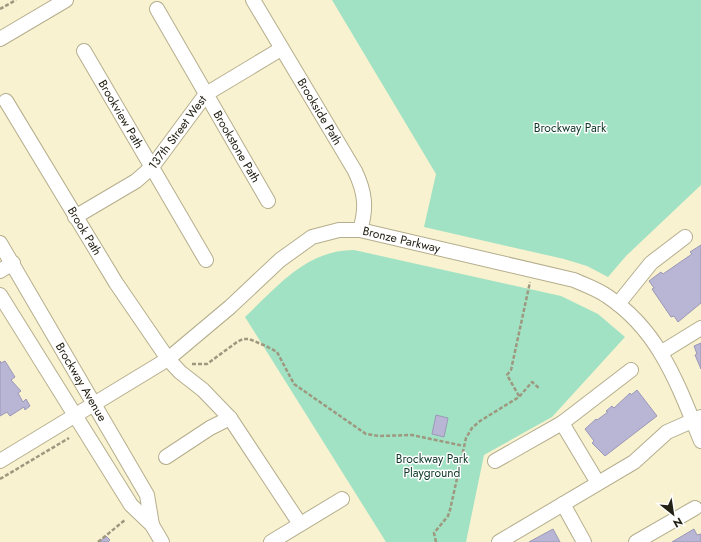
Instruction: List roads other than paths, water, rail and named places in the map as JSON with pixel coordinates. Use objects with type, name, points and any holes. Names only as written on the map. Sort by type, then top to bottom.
[{"type":"street","points":[[0,39],[66,0]]},
{"type":"street","name":"Brookside Path","points":[[253,0],[362,185],[365,209],[360,230]]},
{"type":"street","name":"Brookstone Path","points":[[157,9],[268,201]]},
{"type":"street","name":"137th Street West","points":[[75,217],[136,181],[152,167],[206,94],[282,49]]},
{"type":"street","name":"Brookview Path","points":[[84,51],[206,260]]},
{"type":"street","name":"Brook Path","points":[[6,101],[116,283],[168,359],[180,372],[203,390],[230,418],[300,524]]},
{"type":"street","name":"Bronze Parkway","points":[[1,459],[95,405],[168,359],[230,307],[280,260],[312,237],[339,230],[360,230],[534,270],[574,280],[606,295],[638,320],[662,352],[697,419],[701,441]]},
{"type":"street","points":[[618,304],[651,263],[685,237]]},
{"type":"street","name":"Brockway Avenue","points":[[0,243],[147,495],[152,525]]},
{"type":"street","points":[[0,271],[13,263]]},
{"type":"street","name":"Brockway Avenue","points":[[0,295],[131,505],[152,525],[162,542]]},
{"type":"street","points":[[662,352],[701,328]]},
{"type":"street","points":[[495,461],[562,423],[631,370]]},
{"type":"street","points":[[166,457],[210,428],[230,418]]},
{"type":"street","points":[[499,542],[642,456],[667,432],[697,419]]},
{"type":"street","points":[[562,423],[598,483]]},
{"type":"street","points":[[271,542],[342,499]]},
{"type":"street","points":[[563,504],[584,542]]},
{"type":"street","points":[[636,542],[695,508]]},
{"type":"park label","name":"Brockway Park","points":[[570,128]]},
{"type":"park label","name":"Brockway Park Playground","points":[[432,466]]}]
